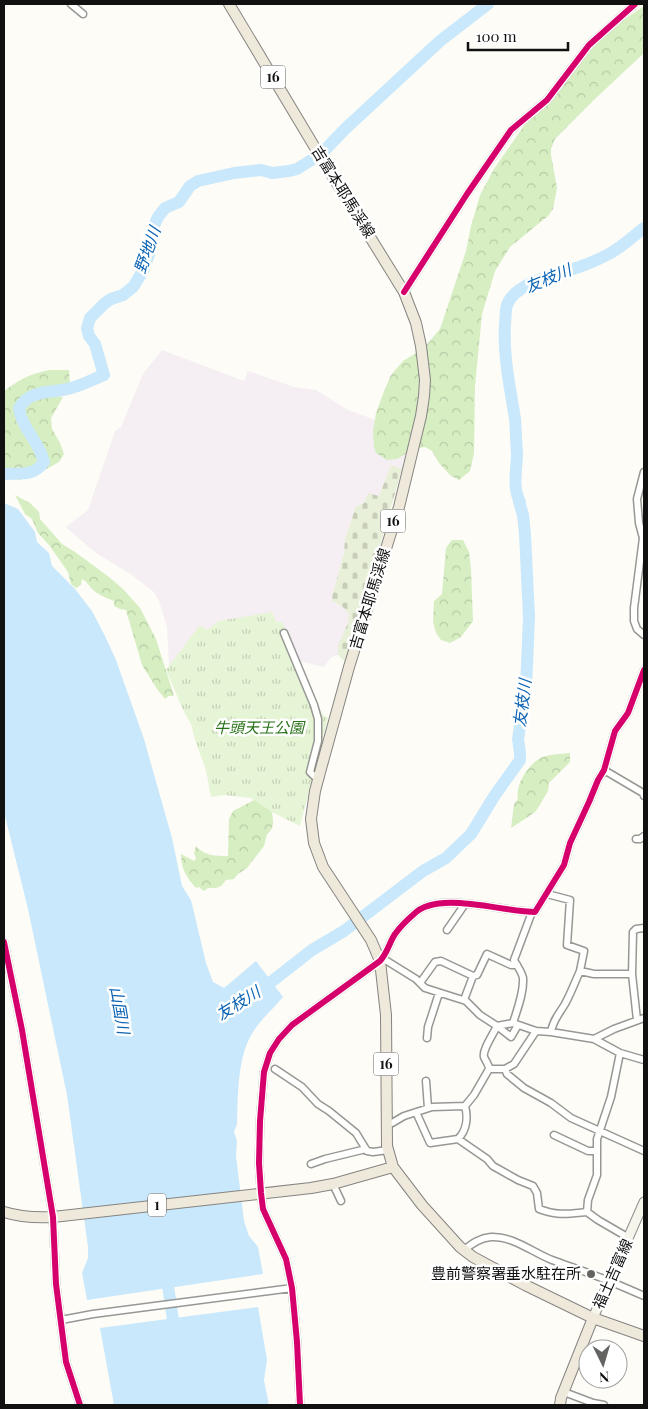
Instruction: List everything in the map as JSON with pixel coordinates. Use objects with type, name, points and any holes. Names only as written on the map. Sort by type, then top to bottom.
[{"type":"main road","name":"吉富本耶馬渓線","points":[[229,4],[404,292],[416,323],[421,346],[425,380],[421,416],[399,507],[349,667],[318,780],[312,812],[312,834],[319,859],[371,940],[380,961],[386,1015],[386,1146],[393,1167]]},
{"type":"main road","name":"1","points":[[4,1212],[17,1216],[36,1218],[56,1217],[311,1188],[333,1184],[393,1167]]},
{"type":"main road","points":[[393,1167],[422,1205],[464,1250],[473,1257],[525,1286],[593,1318],[644,1336]]},
{"type":"main road","name":"福土吉富線","points":[[593,1318],[644,1202]]},
{"type":"main road","points":[[560,1405],[593,1318]]},
{"type":"street","points":[[71,4],[83,14]]},
{"type":"street","points":[[404,292],[511,130],[547,100],[589,45],[635,4]]},
{"type":"street","points":[[644,472],[637,499],[639,523],[643,538],[634,615],[637,629],[644,635]]},
{"type":"street","points":[[284,634],[318,719],[318,740],[310,772],[318,780]]},
{"type":"street","points":[[300,1405],[292,1288],[286,1259],[258,1194],[260,1120],[264,1072],[270,1054],[278,1040],[292,1025],[380,961],[386,954],[394,935],[422,907],[456,902],[521,912],[535,912],[564,865],[570,844],[604,770],[615,731],[628,713],[644,670]]},
{"type":"street","points":[[604,770],[643,793],[644,796]]},
{"type":"street","points":[[636,839],[644,836]]},
{"type":"street","points":[[547,894],[570,900],[567,945],[584,952],[580,971],[564,1005],[555,1017],[552,1032]]},
{"type":"street","points":[[447,930],[465,904]]},
{"type":"street","points":[[380,961],[387,961],[416,978],[425,988],[466,1001],[480,1015],[511,1037],[516,1024],[523,978],[514,960],[532,912]]},
{"type":"street","points":[[594,1039],[641,1019],[632,974],[633,932],[636,929],[644,928]]},
{"type":"street","points":[[4,942],[56,1217],[56,1284],[66,1362],[80,1405]]},
{"type":"street","points":[[464,1000],[473,976],[476,975],[487,954],[510,965],[517,965]]},
{"type":"street","points":[[420,983],[435,962],[441,961],[473,976]]},
{"type":"street","points":[[580,971],[594,974],[632,974]]},
{"type":"street","points":[[427,1038],[428,1027],[439,992]]},
{"type":"street","points":[[497,1026],[516,1024],[536,1032],[552,1032],[594,1039],[620,1053],[644,1060]]},
{"type":"street","points":[[386,1124],[432,1107],[465,1106],[474,1095],[489,1069],[489,1064],[484,1057],[484,1051],[497,1026]]},
{"type":"street","points":[[489,1069],[505,1069],[514,1064],[536,1032]]},
{"type":"street","points":[[587,1212],[588,1200],[597,1175],[597,1139],[611,1097],[620,1053]]},
{"type":"street","points":[[275,1069],[302,1087],[318,1104],[356,1133],[366,1149],[373,1152],[388,1150]]},
{"type":"street","points":[[505,1069],[507,1074],[524,1088],[571,1118],[644,1151]]},
{"type":"street","points":[[426,1081],[428,1108]]},
{"type":"street","points":[[416,1112],[430,1143],[458,1139],[463,1134],[467,1115],[465,1106]]},
{"type":"street","points":[[554,1135],[588,1152],[597,1151]]},
{"type":"street","points":[[458,1139],[487,1159],[493,1166],[533,1186],[538,1193],[539,1209],[553,1214],[566,1215],[587,1212],[629,1238]]},
{"type":"street","points":[[311,1164],[366,1149]]},
{"type":"street","points":[[333,1184],[341,1201]]},
{"type":"street","points":[[464,1250],[482,1238],[503,1238],[644,1296]]},
{"type":"street","points":[[61,1320],[93,1314],[292,1288]]},
{"type":"street","points":[[564,1392],[593,1404],[604,1405]]},
{"type":"shaded area","points":[[162,350],[244,381],[248,371],[294,387],[316,390],[348,410],[387,424],[408,441],[402,469],[391,465],[379,496],[356,506],[345,539],[344,553],[332,596],[336,604],[344,608],[349,615],[349,623],[338,645],[338,655],[331,657],[324,667],[299,661],[209,629],[205,629],[169,666],[167,627],[159,601],[154,592],[132,575],[96,553],[66,527],[88,510],[115,431],[121,427],[143,374]]},
{"type":"green space","points":[[644,6],[644,53],[555,139],[551,149],[557,188],[553,209],[548,216],[510,247],[495,271],[482,314],[475,386],[474,453],[470,471],[459,480],[451,476],[439,463],[432,451],[425,447],[413,449],[397,459],[387,460],[376,453],[374,447],[373,431],[376,413],[391,375],[403,361],[423,349],[440,329],[466,251],[480,195],[494,169],[528,120],[579,57],[609,30]]},
{"type":"green space","points":[[50,370],[69,370],[70,385],[57,396],[63,397],[51,418],[52,429],[64,454],[59,462],[34,476],[19,480],[4,476],[4,391],[15,383],[36,373]]},
{"type":"green space","points":[[391,465],[402,469],[346,663],[338,655],[338,645],[348,623],[349,615],[344,608],[332,601],[332,596],[344,553],[345,539],[356,506],[364,503],[368,493],[379,496]]},
{"type":"green space","points":[[15,495],[30,503],[39,512],[40,519],[62,544],[109,577],[140,608],[156,639],[174,696],[169,696],[165,699],[142,665],[126,610],[114,606],[114,601],[96,592],[82,579],[81,585],[76,588],[71,584],[68,572],[38,533],[32,519],[25,514]]},
{"type":"green space","points":[[452,540],[463,540],[469,552],[473,621],[461,637],[450,643],[441,640],[436,633],[433,622],[434,601],[442,594],[446,548]]},
{"type":"green space","name":"牛頭天王公園","points":[[272,612],[276,622],[282,622],[322,714],[328,718],[300,826],[272,812],[251,798],[224,795],[211,797],[206,770],[191,724],[166,670],[200,625],[205,629],[209,629],[219,621]]},
{"type":"green space","points":[[570,753],[570,762],[549,783],[548,791],[536,811],[511,828],[514,804],[518,799],[518,788],[526,771],[542,757]]},
{"type":"green space","points":[[258,798],[270,804],[273,816],[272,828],[267,834],[264,846],[247,868],[234,879],[226,880],[221,886],[208,888],[204,891],[199,887],[196,888],[185,872],[181,854],[194,861],[196,859],[194,853],[196,846],[206,854],[228,856],[229,819],[233,811]]},
{"type":"water","points":[[4,503],[18,509],[35,532],[37,542],[49,553],[52,566],[75,589],[92,611],[116,660],[144,739],[172,838],[182,886],[191,900],[206,963],[213,982],[224,988],[256,961],[283,997],[253,1032],[244,1053],[238,1089],[237,1124],[234,1132],[237,1141],[236,1156],[244,1221],[249,1236],[258,1247],[263,1274],[87,1300],[82,1273],[88,1258],[88,1247],[67,1095],[28,909],[4,812]]},
{"type":"water","points":[[258,1307],[267,1360],[264,1380],[269,1405],[114,1405],[100,1328]]},
{"type":"waterway","name":"野地川","points":[[4,474],[31,472],[40,467],[44,462],[23,422],[19,408],[24,402],[36,394],[75,387],[104,375],[95,344],[89,336],[87,328],[90,318],[105,303],[123,295],[133,287],[143,271],[152,246],[153,228],[165,208],[179,202],[190,186],[198,181],[234,173],[261,170],[272,173],[289,171],[297,169],[321,154],[345,129],[440,41],[488,4]]},
{"type":"waterway","name":"友枝川","points":[[259,989],[312,950],[344,931],[423,871],[446,858],[471,834],[495,795],[520,760],[518,739],[526,688],[529,617],[525,534],[523,515],[516,490],[517,453],[515,419],[505,348],[506,307],[519,290],[538,280],[583,266],[601,258],[617,249],[644,228]]},
{"type":"waterway","name":"山国川","points":[[166,1272],[175,1334]]},
{"type":"cycle path","points":[[404,292],[511,130],[547,100],[589,45],[635,4]]},
{"type":"cycle path","points":[[300,1405],[292,1288],[286,1259],[263,1209],[261,1193],[259,1163],[260,1121],[264,1072],[270,1053],[279,1039],[292,1025],[380,961],[399,929],[414,914],[425,907],[454,903],[535,912],[564,865],[570,843],[604,770],[615,731],[628,713],[644,670]]},
{"type":"cycle path","points":[[4,942],[22,1030],[53,1217],[56,1284],[66,1362],[80,1405]]},
{"type":"place","name":"豊前警察署垂水駐在所","points":[[591,1274]]}]
